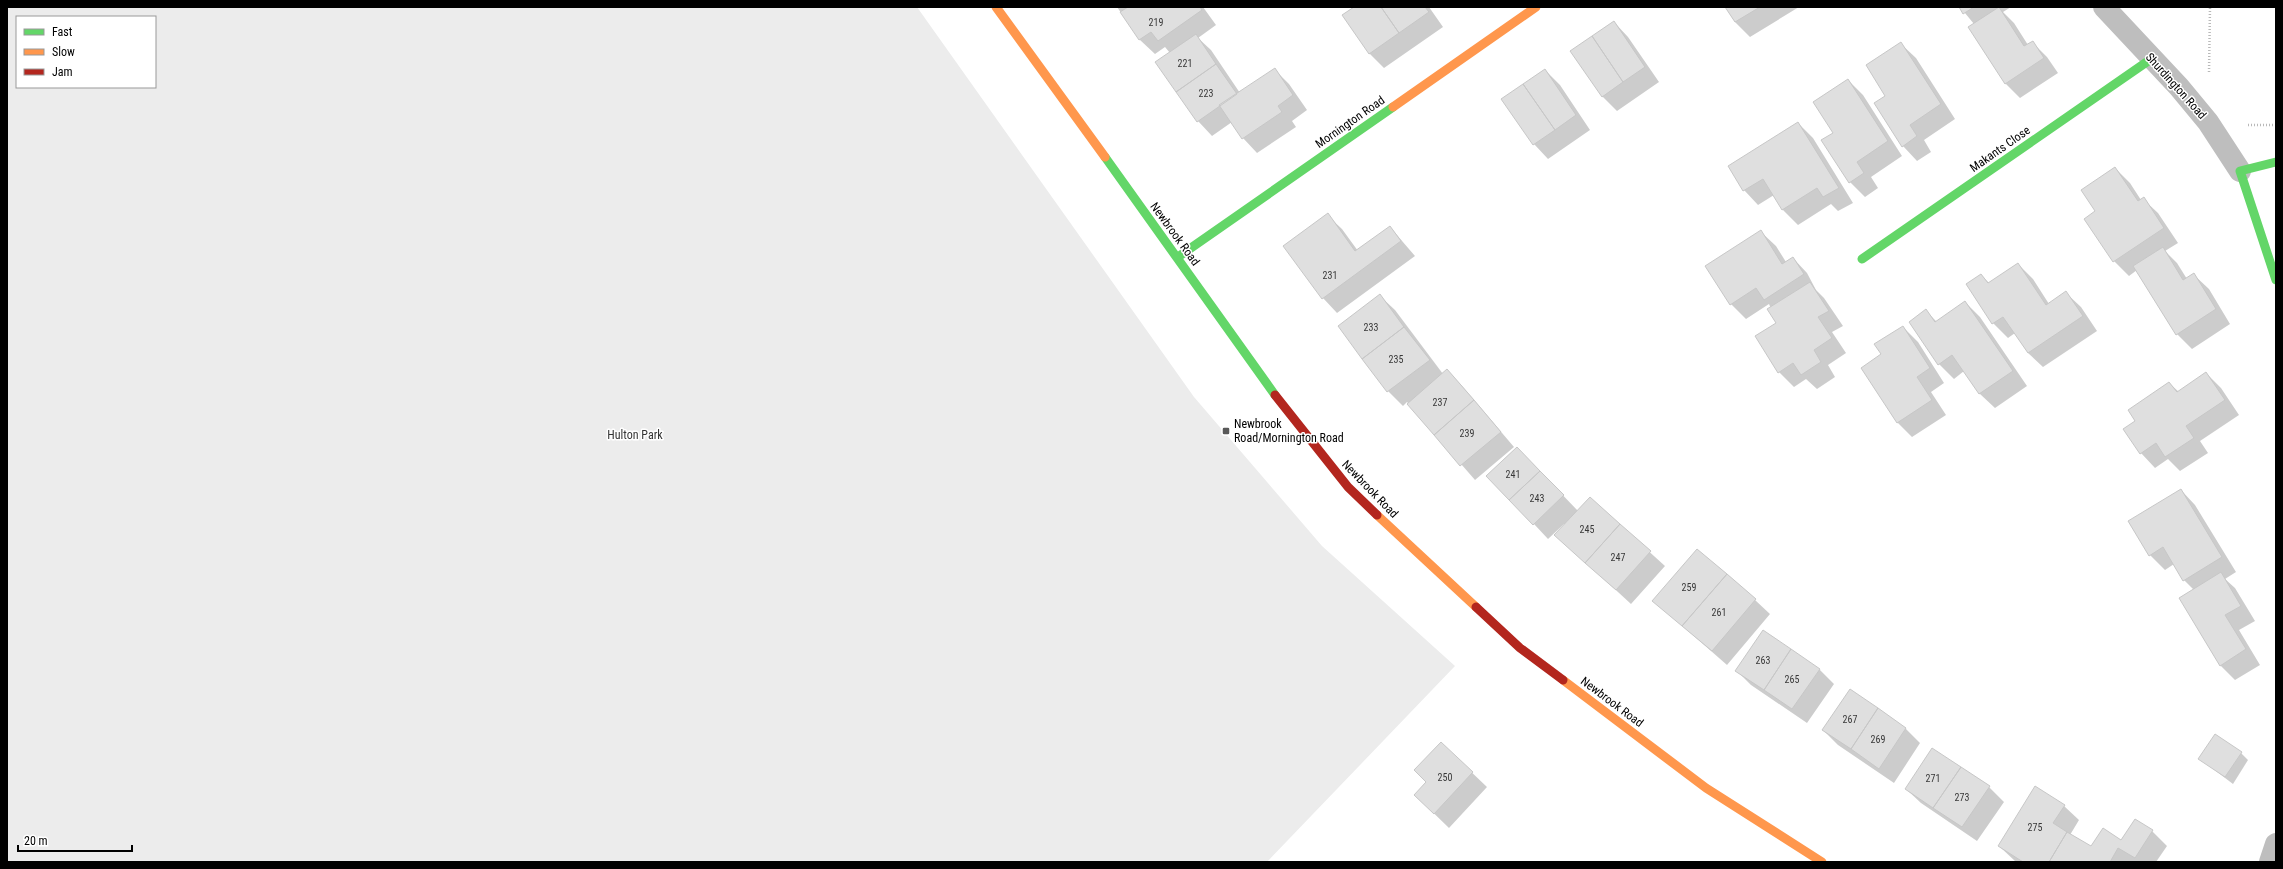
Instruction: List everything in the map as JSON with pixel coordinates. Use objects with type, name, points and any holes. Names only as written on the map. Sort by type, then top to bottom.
[{"type":"main road","name":"Newbrook Road","points":[[996,7],[1178,257],[1288,414],[1348,486],[1424,560],[1520,648],[1706,788],[1822,862]]},
{"type":"main road","name":"Mornington Road","points":[[1178,257],[1536,7]]},
{"type":"main road","name":"Makants Close","points":[[1862,259],[2151,59]]},
{"type":"main road","points":[[2276,162],[2240,171],[2276,280]]},
{"type":"street","name":"Shurdington Road","points":[[2104,7],[2151,59],[2180,86],[2208,122],[2240,171]]},
{"type":"street","points":[[2270,862],[2276,844]]},
{"type":"path","points":[[2208,122],[2210,7]]},
{"type":"green space","name":"Hulton Park","points":[[7,7],[917,7],[1194,397],[1322,546],[1455,666],[1267,862],[7,862]]},
{"type":"building","points":[[1128,7],[1200,7],[1202,10],[1158,41],[1151,32],[1139,40],[1120,12]]},
{"type":"building","points":[[1354,7],[1381,7],[1399,33],[1369,54],[1342,15]]},
{"type":"building","points":[[1381,7],[1425,7],[1429,12],[1399,33]]},
{"type":"building","points":[[1725,7],[1760,7],[1735,22]]},
{"type":"building","points":[[1959,7],[1974,7],[1963,14]]},
{"type":"building","points":[[1999,7],[2024,46],[2033,41],[2044,58],[2005,84],[1968,27]]},
{"type":"building","points":[[1614,21],[1645,67],[1623,82],[1592,36]]},
{"type":"building","points":[[1196,34],[1216,64],[1176,92],[1155,62]]},
{"type":"building","points":[[1592,36],[1623,82],[1602,97],[1570,51]]},
{"type":"building","points":[[1901,42],[1941,104],[1910,125],[1917,136],[1902,147],[1874,103],[1885,96],[1866,65]]},
{"type":"building","points":[[1216,64],[1237,94],[1197,122],[1176,92]]},
{"type":"building","points":[[1275,68],[1293,95],[1278,106],[1282,112],[1242,139],[1219,105]]},
{"type":"building","points":[[1545,69],[1576,115],[1555,130],[1523,84]]},
{"type":"building","points":[[1848,79],[1888,141],[1857,162],[1864,173],[1849,183],[1821,140],[1833,133],[1813,102]]},
{"type":"building","points":[[1523,84],[1555,130],[1533,145],[1501,99]]},
{"type":"building","points":[[1798,122],[1839,188],[1823,197],[1817,188],[1782,210],[1763,179],[1743,191],[1728,166]]},
{"type":"building","points":[[2115,167],[2138,201],[2144,197],[2164,228],[2113,262],[2084,219],[2095,211],[2081,190]]},
{"type":"building","points":[[1328,213],[1355,251],[1390,226],[1401,241],[1322,299],[1283,246]]},
{"type":"building","points":[[1761,230],[1782,264],[1793,257],[1804,274],[1764,300],[1756,288],[1730,305],[1705,266]]},
{"type":"building","points":[[2163,247],[2183,280],[2194,273],[2216,309],[2176,335],[2133,266]]},
{"type":"building","points":[[2018,263],[2046,305],[2066,291],[2083,316],[2028,353],[2003,317],[1992,324],[1966,284],[1981,274],[1988,283]]},
{"type":"building","points":[[1810,282],[1829,311],[1818,317],[1832,338],[1814,350],[1821,362],[1801,375],[1793,363],[1778,373],[1755,336],[1776,323],[1767,309]]},
{"type":"building","points":[[1380,294],[1404,327],[1362,359],[1338,326]]},
{"type":"building","points":[[1965,301],[2013,371],[1979,394],[1952,355],[1938,365],[1909,322],[1926,309],[1935,322]]},
{"type":"building","points":[[1903,326],[1930,368],[1917,377],[1932,400],[1897,423],[1861,368],[1881,354],[1874,344]]},
{"type":"building","points":[[1404,327],[1430,360],[1387,392],[1362,359]]},
{"type":"building","points":[[1447,369],[1474,400],[1434,435],[1407,404]]},
{"type":"building","points":[[2206,372],[2225,400],[2186,426],[2194,438],[2165,457],[2156,443],[2140,454],[2123,429],[2135,421],[2128,410],[2169,382],[2177,392]]},
{"type":"building","points":[[1474,400],[1501,432],[1460,466],[1434,435]]},
{"type":"building","points":[[1517,447],[1540,471],[1509,500],[1486,476]]},
{"type":"building","points":[[1540,471],[1564,495],[1533,525],[1509,500]]},
{"type":"building","points":[[2181,489],[2222,557],[2183,581],[2163,547],[2149,556],[2128,521]]},
{"type":"building","points":[[1590,497],[1620,524],[1585,563],[1554,535]]},
{"type":"building","points":[[1620,524],[1651,551],[1616,590],[1585,563]]},
{"type":"building","points":[[1697,549],[1727,574],[1682,626],[1652,601]]},
{"type":"building","points":[[2221,572],[2241,606],[2225,615],[2246,649],[2220,666],[2179,598]]},
{"type":"building","points":[[1727,574],[1756,599],[1712,651],[1682,626]]},
{"type":"building","points":[[1763,630],[1791,649],[1764,690],[1735,671]]},
{"type":"building","points":[[1791,649],[1820,669],[1792,709],[1764,690]]},
{"type":"building","points":[[1850,689],[1878,708],[1851,749],[1822,730]]},
{"type":"building","points":[[1878,708],[1906,728],[1879,769],[1851,749]]},
{"type":"building","points":[[2215,734],[2242,752],[2225,777],[2198,759]]},
{"type":"building","points":[[1441,742],[1473,772],[1434,814],[1414,795],[1426,782],[1414,770]]},
{"type":"building","points":[[1932,748],[1961,767],[1933,808],[1905,789]]},
{"type":"building","points":[[1961,767],[1990,786],[1962,827],[1933,808]]},
{"type":"building","points":[[2035,786],[2065,805],[2053,823],[2067,832],[2049,862],[2023,862],[1998,846]]},
{"type":"building","points":[[2135,819],[2153,830],[2135,858],[2118,848],[2110,862],[2049,862],[2067,832],[2091,846],[2103,828],[2121,840]]},
{"type":"traffic: fast","points":[[1862,259],[2151,59]]},
{"type":"traffic: fast","points":[[1178,257],[1393,107]]},
{"type":"traffic: fast","points":[[1105,157],[1275,395]]},
{"type":"traffic: fast","points":[[2276,162],[2240,171],[2276,280]]},
{"type":"traffic: slow","points":[[996,7],[1105,157]]},
{"type":"traffic: slow","points":[[1393,107],[1536,7]]},
{"type":"traffic: slow","points":[[1377,515],[1476,607]]},
{"type":"traffic: slow","points":[[1563,680],[1706,788],[1822,862]]},
{"type":"traffic: jam","points":[[1275,395],[1348,487],[1377,515]]},
{"type":"traffic: jam","points":[[1476,607],[1520,648],[1563,680]]},
{"type":"place","name":"Newbrook Road/Mornington Road","points":[[1226,431]]}]
